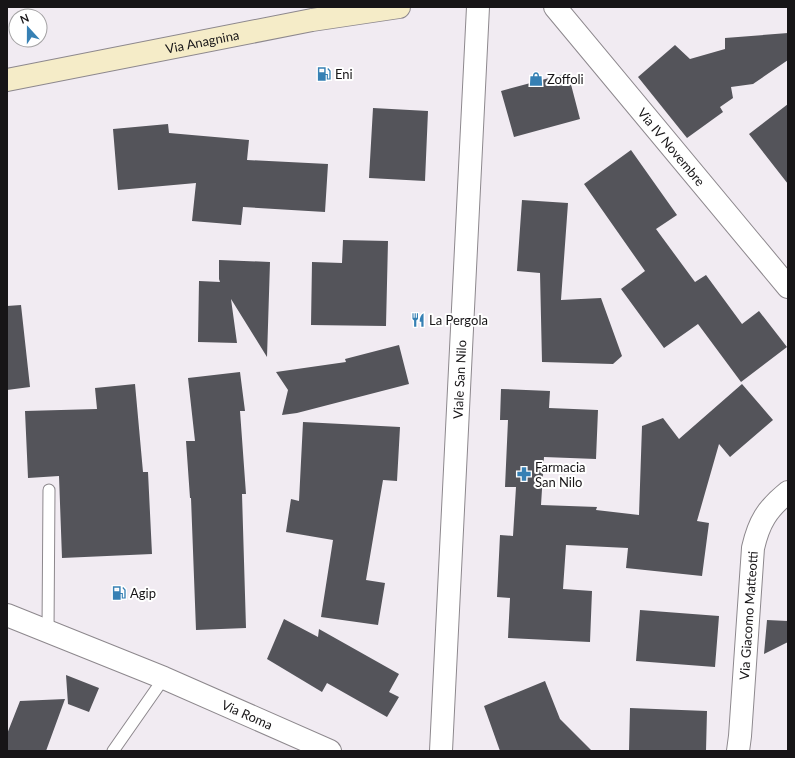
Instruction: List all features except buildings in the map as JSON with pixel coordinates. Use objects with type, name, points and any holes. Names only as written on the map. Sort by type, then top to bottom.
[{"type":"main road","points":[[312,20],[346,7]]},
{"type":"main road","name":"Via Anagnina","points":[[7,80],[312,20],[399,7]]},
{"type":"street","name":"Viale San Nilo","points":[[441,751],[478,7]]},
{"type":"street","name":"Via IV Novembre","points":[[555,7],[788,288]]},
{"type":"street","name":"Via Giacomo Matteotti","points":[[738,751],[752,548],[755,536],[765,516],[778,500],[788,492]]},
{"type":"street","name":"Via Roma","points":[[7,615],[164,678],[330,751]]},
{"type":"lane","points":[[48,631],[49,490]]},
{"type":"lane","points":[[113,751],[164,678]]},
{"type":"place","name":"Eni","points":[[324,74]]},
{"type":"place","name":"Zoffoli","points":[[536,79]]},
{"type":"place","name":"La Pergola","points":[[418,320]]},
{"type":"place","name":"Farmacia San Nilo","points":[[524,474]]},
{"type":"place","name":"Agip","points":[[119,593]]}]
